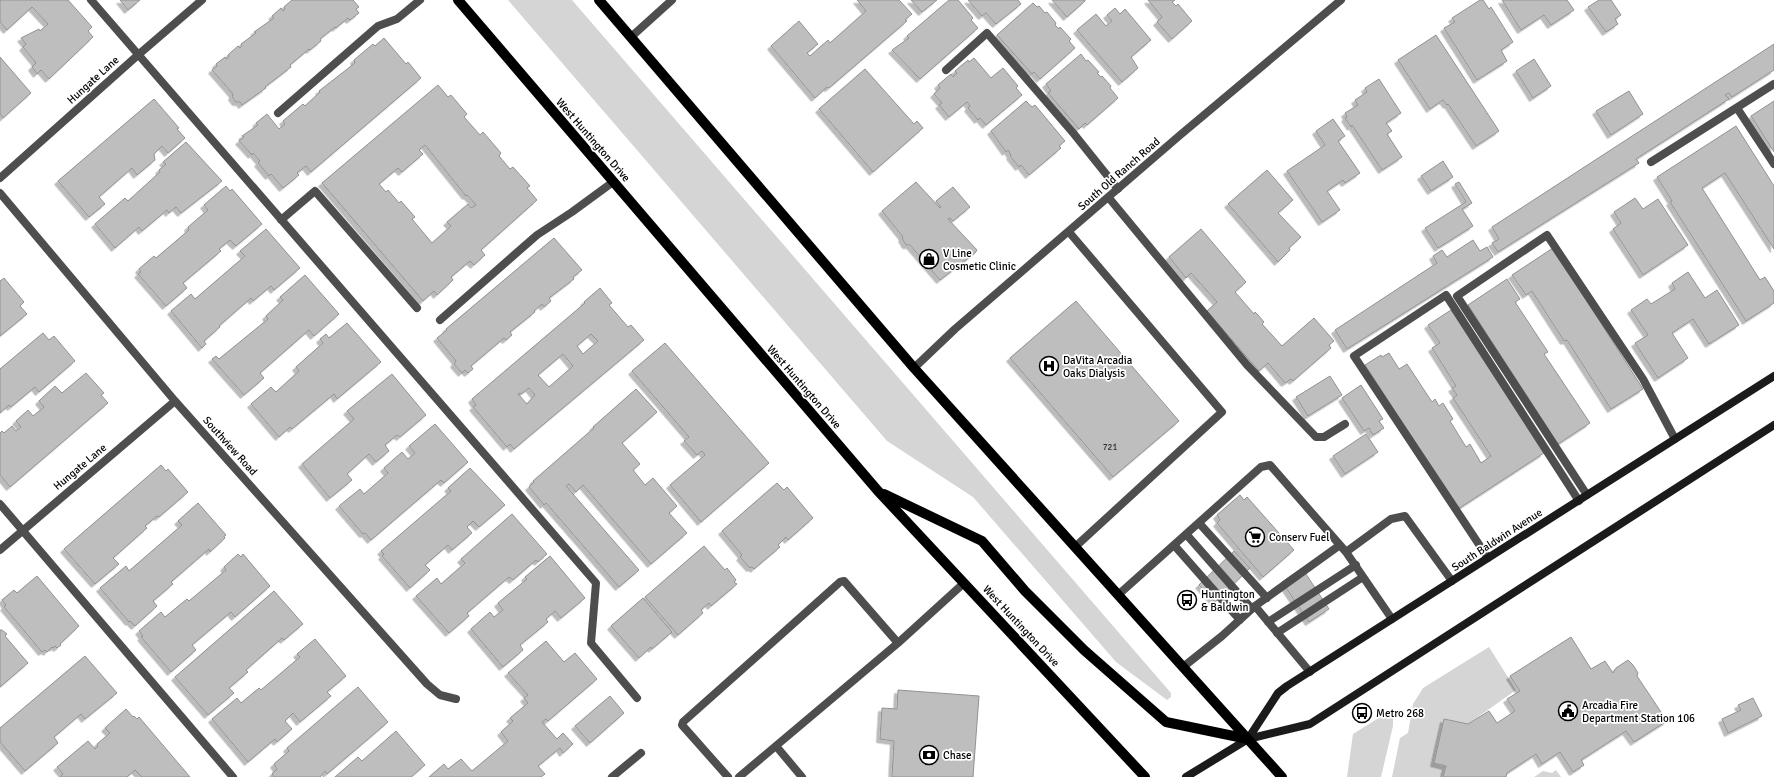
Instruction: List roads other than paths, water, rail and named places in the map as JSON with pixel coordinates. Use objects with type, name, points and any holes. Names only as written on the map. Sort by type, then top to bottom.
[{"type":"main road","name":"West Huntington Drive","points":[[458,0],[878,491],[1145,777]]},
{"type":"main road","points":[[599,0],[914,368],[1282,777]]},
{"type":"main road","name":"South Baldwin Avenue","points":[[1248,739],[1278,693],[1774,376]]},
{"type":"main road","name":"South Baldwin Avenue","points":[[1186,777],[1248,739],[1310,724],[1774,425]]},
{"type":"main road","points":[[878,491],[982,540],[1024,591],[1084,650],[1166,722],[1248,739]]},
{"type":"street","points":[[91,0],[596,584],[591,643],[637,698]]},
{"type":"street","name":"Hungate Lane","points":[[0,178],[138,54],[202,0]]},
{"type":"street","points":[[278,113],[378,26],[397,19],[420,0]]},
{"type":"street","points":[[631,37],[672,0]]},
{"type":"street","name":"South Old Ranch Road","points":[[914,368],[955,329],[1340,1]]},
{"type":"street","points":[[946,70],[987,33],[1074,134],[1118,189]]},
{"type":"street","points":[[1651,162],[1774,84]]},
{"type":"street","points":[[1737,108],[1774,164]]},
{"type":"street","points":[[440,320],[537,235],[613,182]]},
{"type":"street","points":[[281,220],[316,191],[417,308]]},
{"type":"street","name":"Southview Road","points":[[0,194],[175,401],[427,684],[440,695],[456,699]]},
{"type":"street","points":[[1109,198],[1247,365],[1316,438],[1324,438],[1345,424]]},
{"type":"street","points":[[1069,232],[1222,412],[1075,547]]},
{"type":"street","points":[[1587,495],[1456,296],[1547,235],[1642,379],[1675,439]]},
{"type":"street","points":[[1488,558],[1354,356],[1446,295],[1579,501]]},
{"type":"street","name":"Hungate Lane","points":[[0,550],[175,401]]},
{"type":"street","points":[[1118,595],[1261,468],[1270,465],[1346,552],[1392,619]]},
{"type":"street","points":[[0,504],[233,777]]},
{"type":"street","points":[[1346,552],[1391,518],[1405,516],[1452,581]]},
{"type":"street","points":[[1199,523],[1267,598]]},
{"type":"street","points":[[1186,534],[1268,622],[1310,672]]},
{"type":"street","points":[[1174,545],[1240,620]]},
{"type":"street","points":[[1182,666],[1222,636],[1254,607],[1340,545]]},
{"type":"street","points":[[1268,622],[1356,566]]},
{"type":"street","points":[[1277,633],[1363,577]]},
{"type":"street","points":[[728,777],[682,725],[683,722],[840,582],[844,580],[898,643]]},
{"type":"street","points":[[739,777],[898,643],[964,583]]},
{"type":"street","points":[[776,746],[802,777]]},
{"type":"street","points":[[612,777],[641,753]]},
{"type":"place","name":"V Line Cosmetic Clinic","points":[[929,259]]},
{"type":"place","name":"DaVita Arcadia Oaks Dialysis","points":[[1049,366]]},
{"type":"place","name":"Conserv Fuel","points":[[1255,537]]},
{"type":"place","name":"Huntington & Baldwin","points":[[1187,600]]},
{"type":"place","name":"Arcadia Fire Department Station 106","points":[[1568,711]]},
{"type":"place","name":"Metro 268","points":[[1362,713]]},
{"type":"place","name":"Chase","points":[[929,755]]}]
